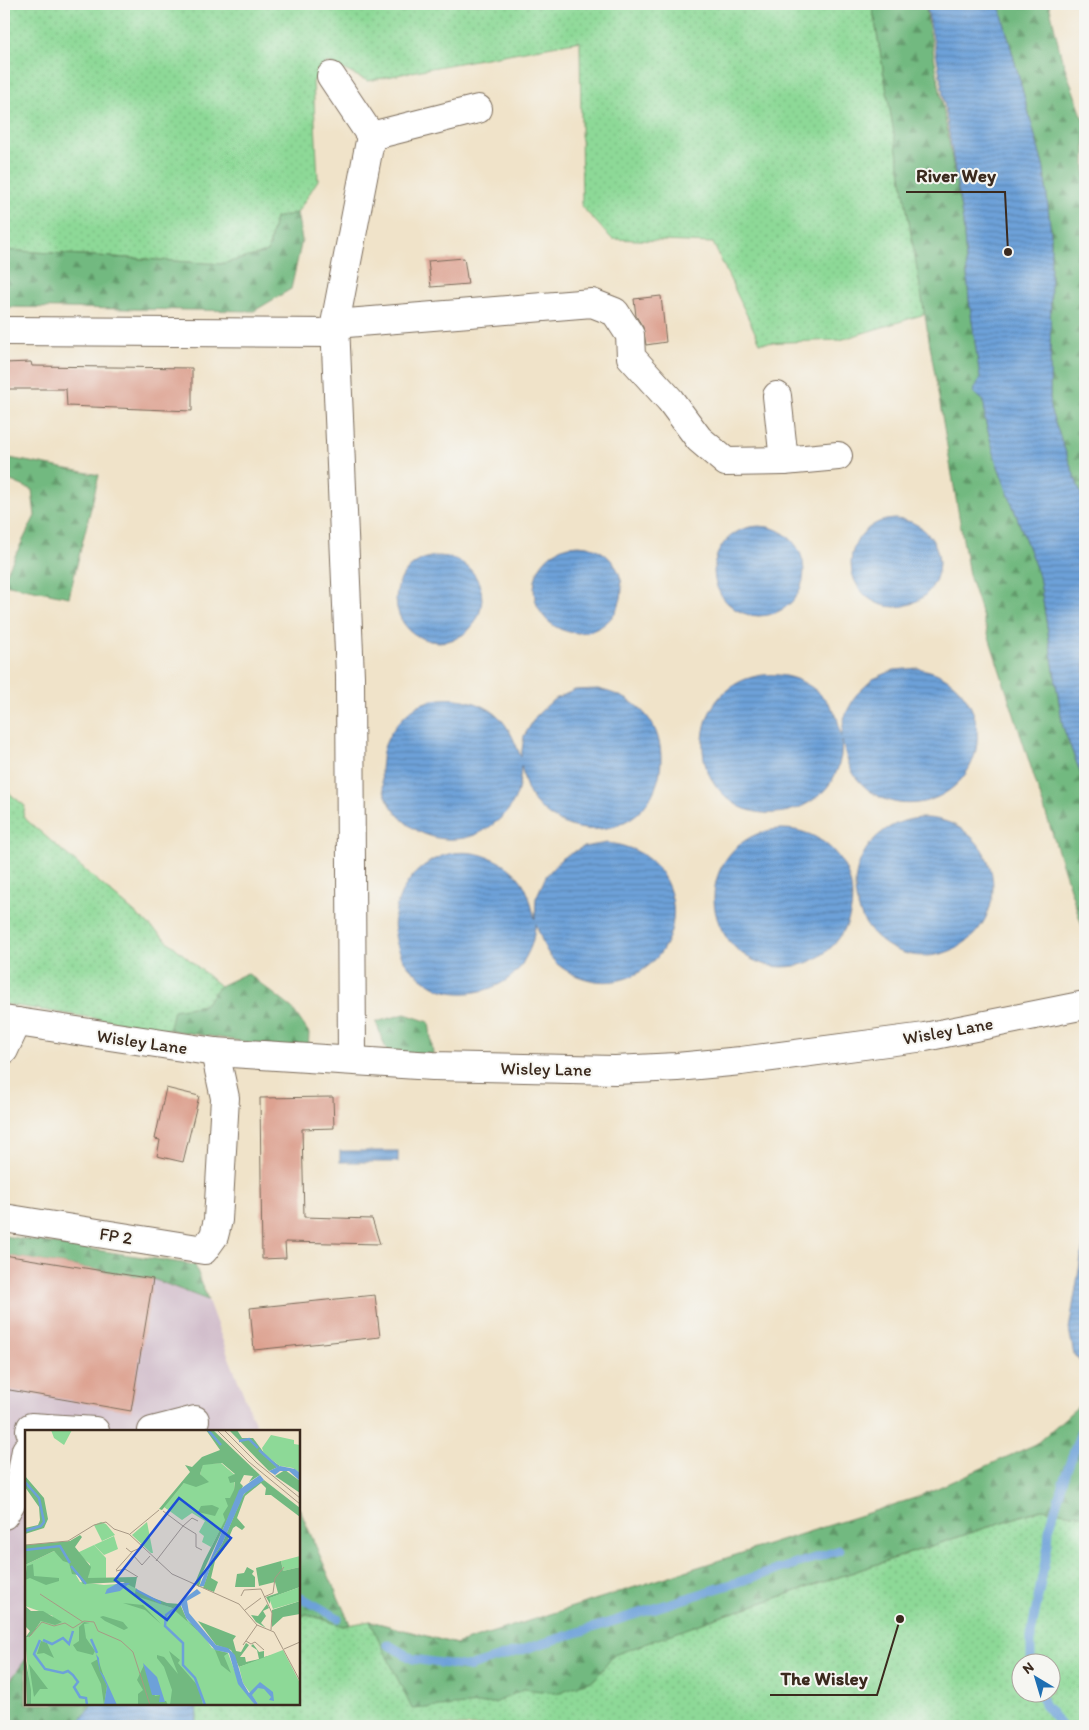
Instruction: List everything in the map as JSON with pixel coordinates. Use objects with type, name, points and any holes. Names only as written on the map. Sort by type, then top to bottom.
[{"type":"street","points":[[330,76],[371,136],[335,329],[350,676],[352,1060]]},
{"type":"street","points":[[371,136],[478,109]]},
{"type":"street","points":[[4,330],[335,329],[592,302],[615,312],[630,335],[631,357],[670,400],[699,439],[726,462],[784,461],[838,456]]},
{"type":"street","points":[[777,396],[784,461]]},
{"type":"street","name":"Wisley Lane","points":[[10,1021],[215,1052],[433,1066],[615,1070],[677,1068],[925,1037],[1085,1005]]},
{"type":"street","points":[[4,1050],[10,1021]]},
{"type":"street","name":"FP 2","points":[[16,1220],[204,1250],[214,1236],[218,1220],[221,1176],[224,1098],[215,1052]]},
{"type":"street","points":[[156,1430],[196,1420]]},
{"type":"street","points":[[30,1430],[31,1427],[79,1430]]},
{"type":"street","points":[[4,1515],[22,1489],[25,1460]]},
{"type":"shaded area","points":[[4,1236],[195,1265],[258,1430],[25,1430],[25,1660],[4,1689]]},
{"type":"green space","points":[[4,4],[872,4],[925,314],[840,340],[760,343],[713,243],[612,239],[582,207],[580,41],[368,81],[327,62],[313,82],[318,180],[297,213],[275,218],[268,252],[221,264],[4,250]]},
{"type":"green space","points":[[872,4],[925,4],[963,222],[969,300],[984,400],[985,420],[996,461],[1039,576],[1063,727],[1085,785],[1085,935],[969,575]]},
{"type":"green space","points":[[999,4],[1049,4],[1061,56],[1085,124],[1085,505],[1050,409],[1051,234],[1044,169]]},
{"type":"green space","points":[[297,213],[302,240],[291,289],[254,311],[4,307],[4,250],[221,264],[268,252],[275,218]]},
{"type":"green space","points":[[4,457],[99,475],[69,597],[4,584],[4,578],[35,516],[32,490],[4,478]]},
{"type":"green space","points":[[4,789],[25,806],[23,817],[220,986],[204,1005],[175,1010],[169,1030],[4,1004]]},
{"type":"green space","points":[[247,973],[292,1008],[309,1033],[308,1049],[284,1048],[169,1030],[174,1010],[204,1005],[220,986]]},
{"type":"green space","points":[[405,1014],[429,1022],[433,1054],[387,1052],[376,1022]]},
{"type":"green space","points":[[4,1236],[195,1265],[208,1300],[153,1279],[4,1255]]},
{"type":"green space","points":[[1085,1400],[1085,1516],[1042,1509],[722,1616],[614,1655],[594,1680],[557,1693],[524,1689],[495,1703],[412,1709],[370,1621],[456,1644],[915,1498],[1036,1444]]},
{"type":"green space","points":[[1042,1509],[1085,1516],[1085,1726],[76,1726],[92,1705],[300,1705],[300,1617],[307,1614],[343,1626],[370,1621],[456,1644],[568,1610],[614,1654]]},
{"type":"green space","points":[[300,1510],[350,1624],[343,1626],[307,1614],[300,1617]]},
{"type":"green space","points":[[25,1660],[25,1705],[92,1705],[76,1726],[4,1726],[4,1689]]},
{"type":"water","points":[[926,4],[999,4],[1044,169],[1051,234],[1050,409],[1085,505],[1085,785],[1063,727],[1039,576],[996,461],[985,420],[984,401],[973,392],[980,378],[969,300],[963,222],[938,63]]},
{"type":"water","points":[[895,519],[912,522],[926,532],[936,546],[939,563],[936,580],[926,594],[912,604],[895,607],[878,604],[864,594],[854,580],[851,563],[854,546],[864,532],[878,522]]},
{"type":"water","points":[[759,526],[776,529],[791,539],[801,554],[804,571],[801,588],[791,603],[776,613],[759,616],[742,613],[727,603],[717,588],[714,571],[717,554],[727,539],[742,529]]},
{"type":"water","points":[[578,545],[595,548],[603,552],[615,564],[619,572],[622,589],[619,606],[615,614],[603,626],[595,630],[578,633],[561,630],[553,626],[541,614],[537,606],[534,589],[537,572],[541,564],[553,552],[561,548]]},
{"type":"water","points":[[439,556],[455,559],[463,563],[475,575],[479,583],[482,599],[479,615],[475,623],[463,635],[455,639],[439,642],[423,639],[415,635],[403,623],[399,615],[396,599],[399,583],[403,575],[415,563],[423,559]]},
{"type":"water","points":[[918,668],[946,678],[957,687],[973,711],[975,718],[977,743],[971,765],[958,783],[941,796],[920,803],[899,803],[877,796],[858,780],[852,771],[842,741],[840,760],[835,775],[827,787],[804,806],[790,811],[760,813],[745,809],[728,798],[711,778],[706,768],[703,751],[703,740],[708,715],[721,696],[738,683],[758,676],[780,675],[801,681],[820,694],[836,715],[841,737],[845,715],[856,695],[873,679],[894,670]]},
{"type":"water","points":[[598,689],[625,698],[639,708],[649,719],[656,732],[660,746],[661,760],[655,789],[648,802],[638,813],[626,821],[612,827],[585,829],[558,821],[546,813],[533,799],[526,785],[521,765],[517,792],[509,809],[488,828],[468,837],[445,839],[418,831],[396,813],[389,801],[383,788],[381,774],[384,749],[389,736],[398,723],[418,705],[442,699],[455,699],[480,705],[491,711],[504,723],[521,757],[524,736],[536,716],[553,700],[575,690]]},
{"type":"water","points":[[924,818],[950,823],[973,838],[988,861],[993,887],[988,913],[973,936],[950,951],[924,956],[898,951],[875,936],[860,913],[855,887],[860,861],[875,838],[898,823]]},
{"type":"water","points":[[783,829],[809,835],[832,849],[846,872],[852,898],[846,924],[832,947],[809,961],[783,967],[757,961],[734,947],[720,924],[714,898],[720,872],[734,849],[757,835]]},
{"type":"water","points":[[607,843],[629,848],[649,859],[664,877],[670,891],[673,911],[671,929],[664,947],[654,961],[639,972],[622,979],[603,982],[583,978],[572,973],[560,967],[551,957],[536,924],[532,943],[521,966],[504,982],[480,991],[454,993],[443,990],[432,985],[416,973],[402,957],[395,936],[395,915],[401,895],[412,877],[427,864],[445,855],[466,852],[488,857],[505,865],[519,878],[525,888],[535,919],[536,898],[546,876],[562,858],[583,847]]},
{"type":"water","points":[[340,1151],[398,1151],[398,1162],[340,1162]]},
{"type":"water","points":[[1085,1234],[1085,1366],[1074,1355],[1069,1329]]},
{"type":"water","points":[[92,1705],[196,1705],[197,1717],[194,1726],[76,1726]]},
{"type":"building","points":[[464,258],[468,284],[431,287],[428,261]]},
{"type":"building","points":[[661,296],[666,342],[646,345],[643,327],[636,316],[634,299]]},
{"type":"building","points":[[31,362],[32,366],[192,368],[192,411],[67,406],[66,389],[4,389],[4,363]]},
{"type":"building","points":[[166,1088],[199,1096],[183,1162],[157,1156],[160,1140],[155,1139]]},
{"type":"building","points":[[333,1097],[334,1128],[302,1129],[304,1217],[372,1219],[380,1244],[285,1242],[286,1258],[262,1259],[260,1098]]},
{"type":"building","points":[[4,1255],[153,1279],[131,1411],[4,1389]]},
{"type":"building","points":[[375,1295],[380,1337],[254,1350],[250,1308]]},
{"type":"waterway","points":[[1031,1652],[1031,1635],[1048,1545],[1049,1530],[1063,1482],[1085,1420]]},
{"type":"waterway","points":[[387,1644],[413,1659],[468,1667],[840,1550]]},
{"type":"waterway","points":[[300,1598],[338,1618]]},
{"type":"waterway","points":[[1043,1702],[1062,1726]]},
{"type":"place","name":"River Wey","points":[[1008,252]]},
{"type":"place","name":"The Wisley","points":[[900,1619]]}]
